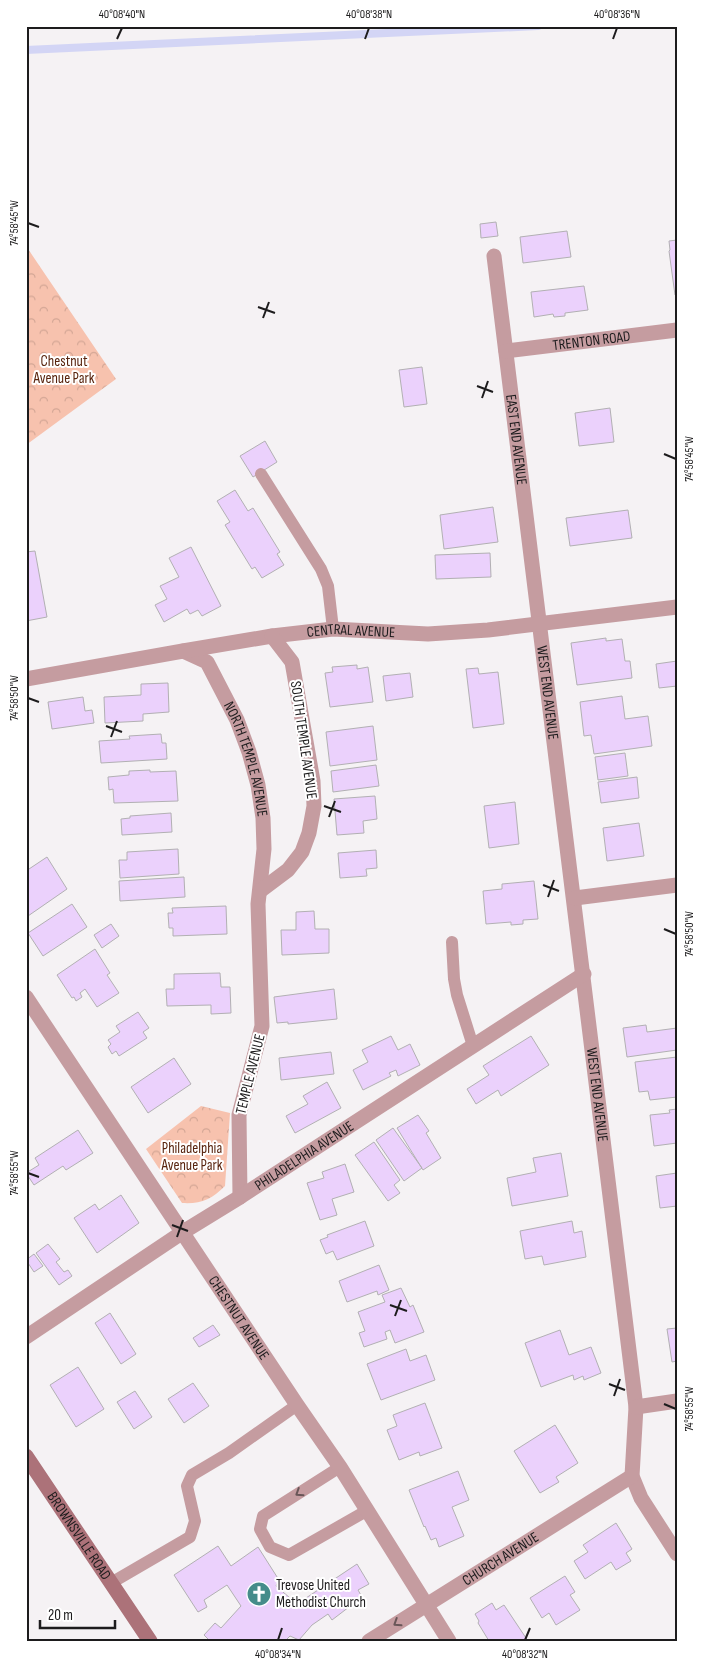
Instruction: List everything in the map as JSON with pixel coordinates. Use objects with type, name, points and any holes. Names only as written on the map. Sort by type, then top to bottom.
[{"type":"street","name":"EAST END AVENUE","points":[[494,256],[539,624]]},
{"type":"street","name":"TRENTON ROAD","points":[[506,351],[677,330]]},
{"type":"street","name":"CENTRAL AVENUE","points":[[26,679],[272,636],[333,629],[428,634],[488,630],[677,607]]},
{"type":"street","name":"WEST END AVENUE","points":[[539,624],[575,898],[636,1407],[632,1476],[641,1498],[677,1554]]},
{"type":"street","name":"SOUTH TEMPLE AVENUE","points":[[260,890],[288,870],[302,852],[310,833],[314,806],[313,781],[292,662],[272,636]]},
{"type":"street","name":"NORTH TEMPLE AVENUE","points":[[183,651],[207,662],[237,720],[249,752],[258,785],[263,818],[264,849],[260,890]]},
{"type":"street","points":[[575,898],[677,885]]},
{"type":"street","name":"TEMPLE AVENUE","points":[[240,1197],[239,1115],[262,1026],[258,904],[260,890]]},
{"type":"street","name":"PHILADELPHIA AVENUE","points":[[26,1336],[183,1232],[584,974]]},
{"type":"street","name":"CHESTNUT AVENUE","points":[[26,997],[340,1467],[449,1641]]},
{"type":"street","points":[[636,1407],[677,1401]]},
{"type":"street","name":"BROWNSVILLE ROAD","points":[[26,1456],[150,1641]]},
{"type":"street","name":"CHURCH AVENUE","points":[[369,1641],[425,1604],[632,1476]]},
{"type":"lane","points":[[262,474],[321,568],[328,586],[333,629]]},
{"type":"lane","points":[[452,942],[456,995],[473,1046]]},
{"type":"lane","points":[[111,1583],[190,1536],[195,1521],[187,1486],[192,1475],[229,1453],[297,1405]]},
{"type":"lane","points":[[340,1467],[263,1516],[260,1530],[270,1547],[289,1555],[368,1510]]},
{"type":"green space","name":"Chestnut Avenue Park","points":[[26,246],[116,379],[26,445]]},
{"type":"green space","name":"Philadelphia Avenue Park","points":[[201,1106],[230,1113],[225,1186],[215,1195],[205,1200],[195,1203],[182,1203],[146,1149]]},
{"type":"building","points":[[496,222],[498,236],[481,238],[480,224]]},
{"type":"building","points":[[567,231],[571,257],[523,263],[520,237]]},
{"type":"building","points":[[677,240],[677,295],[675,295],[669,241]]},
{"type":"building","points":[[584,286],[588,310],[565,313],[565,316],[554,317],[553,314],[534,317],[531,292]]},
{"type":"building","points":[[422,367],[427,404],[404,407],[399,370]]},
{"type":"building","points":[[610,408],[614,442],[579,446],[575,413]]},
{"type":"building","points":[[265,441],[277,462],[253,477],[240,456]]},
{"type":"building","points":[[235,490],[248,511],[253,508],[280,552],[277,554],[284,565],[262,578],[255,567],[252,569],[225,525],[230,522],[217,501]]},
{"type":"building","points":[[493,507],[498,542],[444,549],[440,515]]},
{"type":"building","points":[[628,510],[632,538],[570,546],[566,518]]},
{"type":"building","points":[[191,547],[221,606],[202,616],[198,610],[190,614],[187,609],[164,622],[155,605],[167,599],[160,586],[179,577],[169,558]]},
{"type":"building","points":[[35,551],[47,617],[26,621],[26,552]]},
{"type":"building","points":[[490,553],[491,577],[436,579],[435,555]]},
{"type":"building","points":[[606,638],[606,641],[622,639],[625,661],[630,661],[632,678],[577,685],[571,643]]},
{"type":"building","points":[[677,661],[677,686],[659,688],[656,664]]},
{"type":"building","points":[[357,665],[357,669],[368,667],[373,702],[330,707],[325,673],[333,672],[332,667]]},
{"type":"building","points":[[478,668],[479,674],[498,672],[504,724],[473,728],[466,669]]},
{"type":"building","points":[[410,673],[413,697],[386,701],[383,676]]},
{"type":"building","points":[[168,683],[169,712],[143,714],[143,721],[105,723],[104,697],[141,695],[141,684]]},
{"type":"building","points":[[622,696],[625,719],[648,716],[652,746],[594,754],[591,735],[584,736],[580,702]]},
{"type":"building","points":[[83,697],[85,711],[92,710],[94,723],[52,729],[48,702]]},
{"type":"building","points":[[373,726],[377,760],[330,766],[326,732]]},
{"type":"building","points":[[161,734],[162,743],[166,743],[167,759],[101,763],[99,741],[130,739],[129,736]]},
{"type":"building","points":[[625,753],[628,776],[598,780],[595,757]]},
{"type":"building","points":[[376,765],[379,786],[333,792],[331,771]]},
{"type":"building","points":[[150,770],[150,772],[176,771],[178,801],[114,803],[113,789],[109,790],[108,777],[129,775],[129,771]]},
{"type":"building","points":[[637,777],[639,798],[601,803],[598,782]]},
{"type":"building","points":[[375,796],[377,819],[363,821],[364,833],[337,835],[334,799]]},
{"type":"building","points":[[515,802],[519,844],[489,848],[484,806]]},
{"type":"building","points":[[171,813],[172,832],[122,835],[121,819],[130,818],[130,816]]},
{"type":"building","points":[[639,823],[644,856],[607,861],[603,828]]},
{"type":"building","points":[[178,849],[179,874],[120,878],[119,860],[127,860],[127,852]]},
{"type":"building","points":[[376,850],[377,868],[366,869],[367,876],[340,878],[338,853]]},
{"type":"building","points":[[47,857],[67,889],[28,916],[26,914],[26,871]]},
{"type":"building","points":[[184,877],[185,897],[120,901],[119,881]]},
{"type":"building","points":[[534,881],[538,919],[523,920],[523,924],[511,925],[511,922],[486,924],[483,891],[502,889],[502,884]]},
{"type":"building","points":[[72,904],[87,927],[43,956],[28,933]]},
{"type":"building","points":[[226,906],[227,934],[173,936],[173,928],[169,928],[168,913],[173,913],[172,908]]},
{"type":"building","points":[[314,911],[315,929],[329,929],[329,953],[282,955],[281,930],[296,930],[296,912]]},
{"type":"building","points":[[111,924],[119,936],[102,948],[94,935]]},
{"type":"building","points":[[95,949],[110,973],[107,975],[119,993],[97,1007],[85,989],[80,993],[82,997],[76,1001],[74,997],[72,998],[57,975]]},
{"type":"building","points":[[220,973],[221,987],[230,987],[231,1013],[211,1014],[211,1005],[167,1006],[166,989],[174,989],[174,974]]},
{"type":"building","points":[[334,989],[337,1019],[288,1024],[288,1022],[277,1023],[274,997]]},
{"type":"building","points":[[138,1012],[149,1028],[143,1032],[147,1038],[119,1056],[116,1051],[112,1054],[108,1047],[111,1044],[108,1040],[120,1032],[116,1026]]},
{"type":"building","points":[[646,1025],[647,1032],[677,1028],[677,1050],[627,1057],[623,1028]]},
{"type":"building","points":[[391,1036],[398,1050],[410,1044],[420,1065],[398,1076],[396,1070],[389,1073],[391,1076],[363,1090],[353,1070],[368,1062],[362,1050]]},
{"type":"building","points":[[531,1036],[549,1065],[501,1096],[498,1090],[476,1104],[467,1089],[489,1075],[483,1066]]},
{"type":"building","points":[[331,1052],[334,1074],[281,1080],[279,1058]]},
{"type":"building","points":[[677,1057],[677,1097],[650,1100],[648,1091],[639,1092],[635,1062]]},
{"type":"building","points":[[174,1058],[191,1084],[148,1113],[131,1087]]},
{"type":"building","points":[[327,1082],[341,1108],[295,1133],[286,1116],[308,1104],[303,1096]]},
{"type":"building","points":[[677,1109],[677,1143],[654,1146],[650,1115],[670,1113],[669,1110]]},
{"type":"building","points":[[418,1115],[429,1131],[426,1133],[441,1158],[423,1170],[397,1128]]},
{"type":"building","points":[[393,1128],[422,1168],[404,1181],[376,1140]]},
{"type":"building","points":[[78,1130],[93,1153],[66,1170],[63,1166],[34,1185],[26,1173],[39,1165],[35,1158]]},
{"type":"building","points":[[374,1142],[400,1180],[394,1185],[400,1193],[388,1201],[355,1155]]},
{"type":"building","points":[[561,1153],[568,1196],[512,1206],[507,1178],[536,1172],[533,1158]]},
{"type":"building","points":[[345,1164],[354,1192],[332,1199],[337,1215],[320,1220],[307,1183],[324,1178],[322,1172]]},
{"type":"building","points":[[677,1173],[677,1206],[660,1208],[656,1176]]},
{"type":"building","points":[[121,1195],[139,1223],[97,1253],[74,1218],[95,1204],[99,1210]]},
{"type":"building","points":[[365,1221],[374,1246],[337,1260],[333,1251],[326,1254],[320,1240],[328,1237],[327,1235]]},
{"type":"building","points":[[572,1221],[574,1233],[582,1231],[586,1257],[544,1265],[542,1256],[525,1259],[520,1231]]},
{"type":"building","points":[[48,1244],[60,1259],[56,1262],[64,1272],[68,1270],[72,1276],[59,1285],[36,1253]]},
{"type":"building","points":[[34,1254],[43,1266],[34,1272],[26,1260]]},
{"type":"building","points":[[379,1265],[389,1290],[378,1295],[377,1291],[347,1302],[339,1281]]},
{"type":"building","points":[[401,1288],[410,1307],[413,1305],[424,1332],[395,1343],[390,1330],[385,1332],[387,1339],[364,1347],[359,1333],[365,1331],[358,1312],[385,1302],[382,1295]]},
{"type":"building","points":[[110,1313],[136,1354],[121,1364],[95,1323]]},
{"type":"building","points":[[213,1325],[220,1335],[199,1347],[193,1338]]},
{"type":"building","points":[[677,1328],[677,1361],[672,1362],[667,1329]]},
{"type":"building","points":[[560,1330],[569,1355],[591,1347],[601,1373],[584,1380],[583,1376],[574,1380],[573,1375],[541,1387],[525,1343]]},
{"type":"building","points":[[406,1349],[410,1361],[426,1355],[435,1380],[381,1400],[367,1364]]},
{"type":"building","points":[[78,1367],[104,1409],[76,1427],[50,1385]]},
{"type":"building","points":[[193,1383],[209,1406],[184,1423],[168,1399]]},
{"type":"building","points":[[135,1391],[152,1417],[134,1429],[117,1402]]},
{"type":"building","points":[[425,1403],[442,1448],[420,1456],[419,1452],[399,1460],[387,1430],[397,1426],[393,1415]]},
{"type":"building","points":[[555,1425],[578,1463],[556,1477],[559,1482],[540,1493],[514,1451]]},
{"type":"building","points":[[458,1471],[469,1500],[452,1507],[464,1536],[439,1547],[436,1538],[431,1540],[424,1527],[409,1490]]},
{"type":"building","points":[[616,1523],[632,1549],[626,1553],[631,1561],[616,1570],[611,1562],[585,1579],[574,1561],[588,1552],[583,1545]]},
{"type":"building","name":"Trevose United Methodist Church","points":[[218,1546],[231,1566],[258,1547],[279,1580],[276,1586],[297,1604],[357,1564],[369,1584],[358,1590],[362,1597],[332,1620],[328,1614],[312,1625],[299,1640],[290,1636],[285,1641],[210,1641],[204,1635],[215,1623],[221,1628],[241,1606],[227,1585],[204,1600],[207,1607],[198,1612],[174,1575]]},
{"type":"building","points":[[565,1576],[575,1592],[570,1595],[580,1610],[556,1625],[549,1613],[542,1618],[530,1598]]},
{"type":"building","points":[[492,1603],[496,1610],[504,1605],[528,1641],[489,1641],[475,1614]]},
{"type":"waterway","points":[[26,50],[538,26]]},
{"type":"place","name":"Trevose United Methodist Church","points":[[259,1594]]}]
